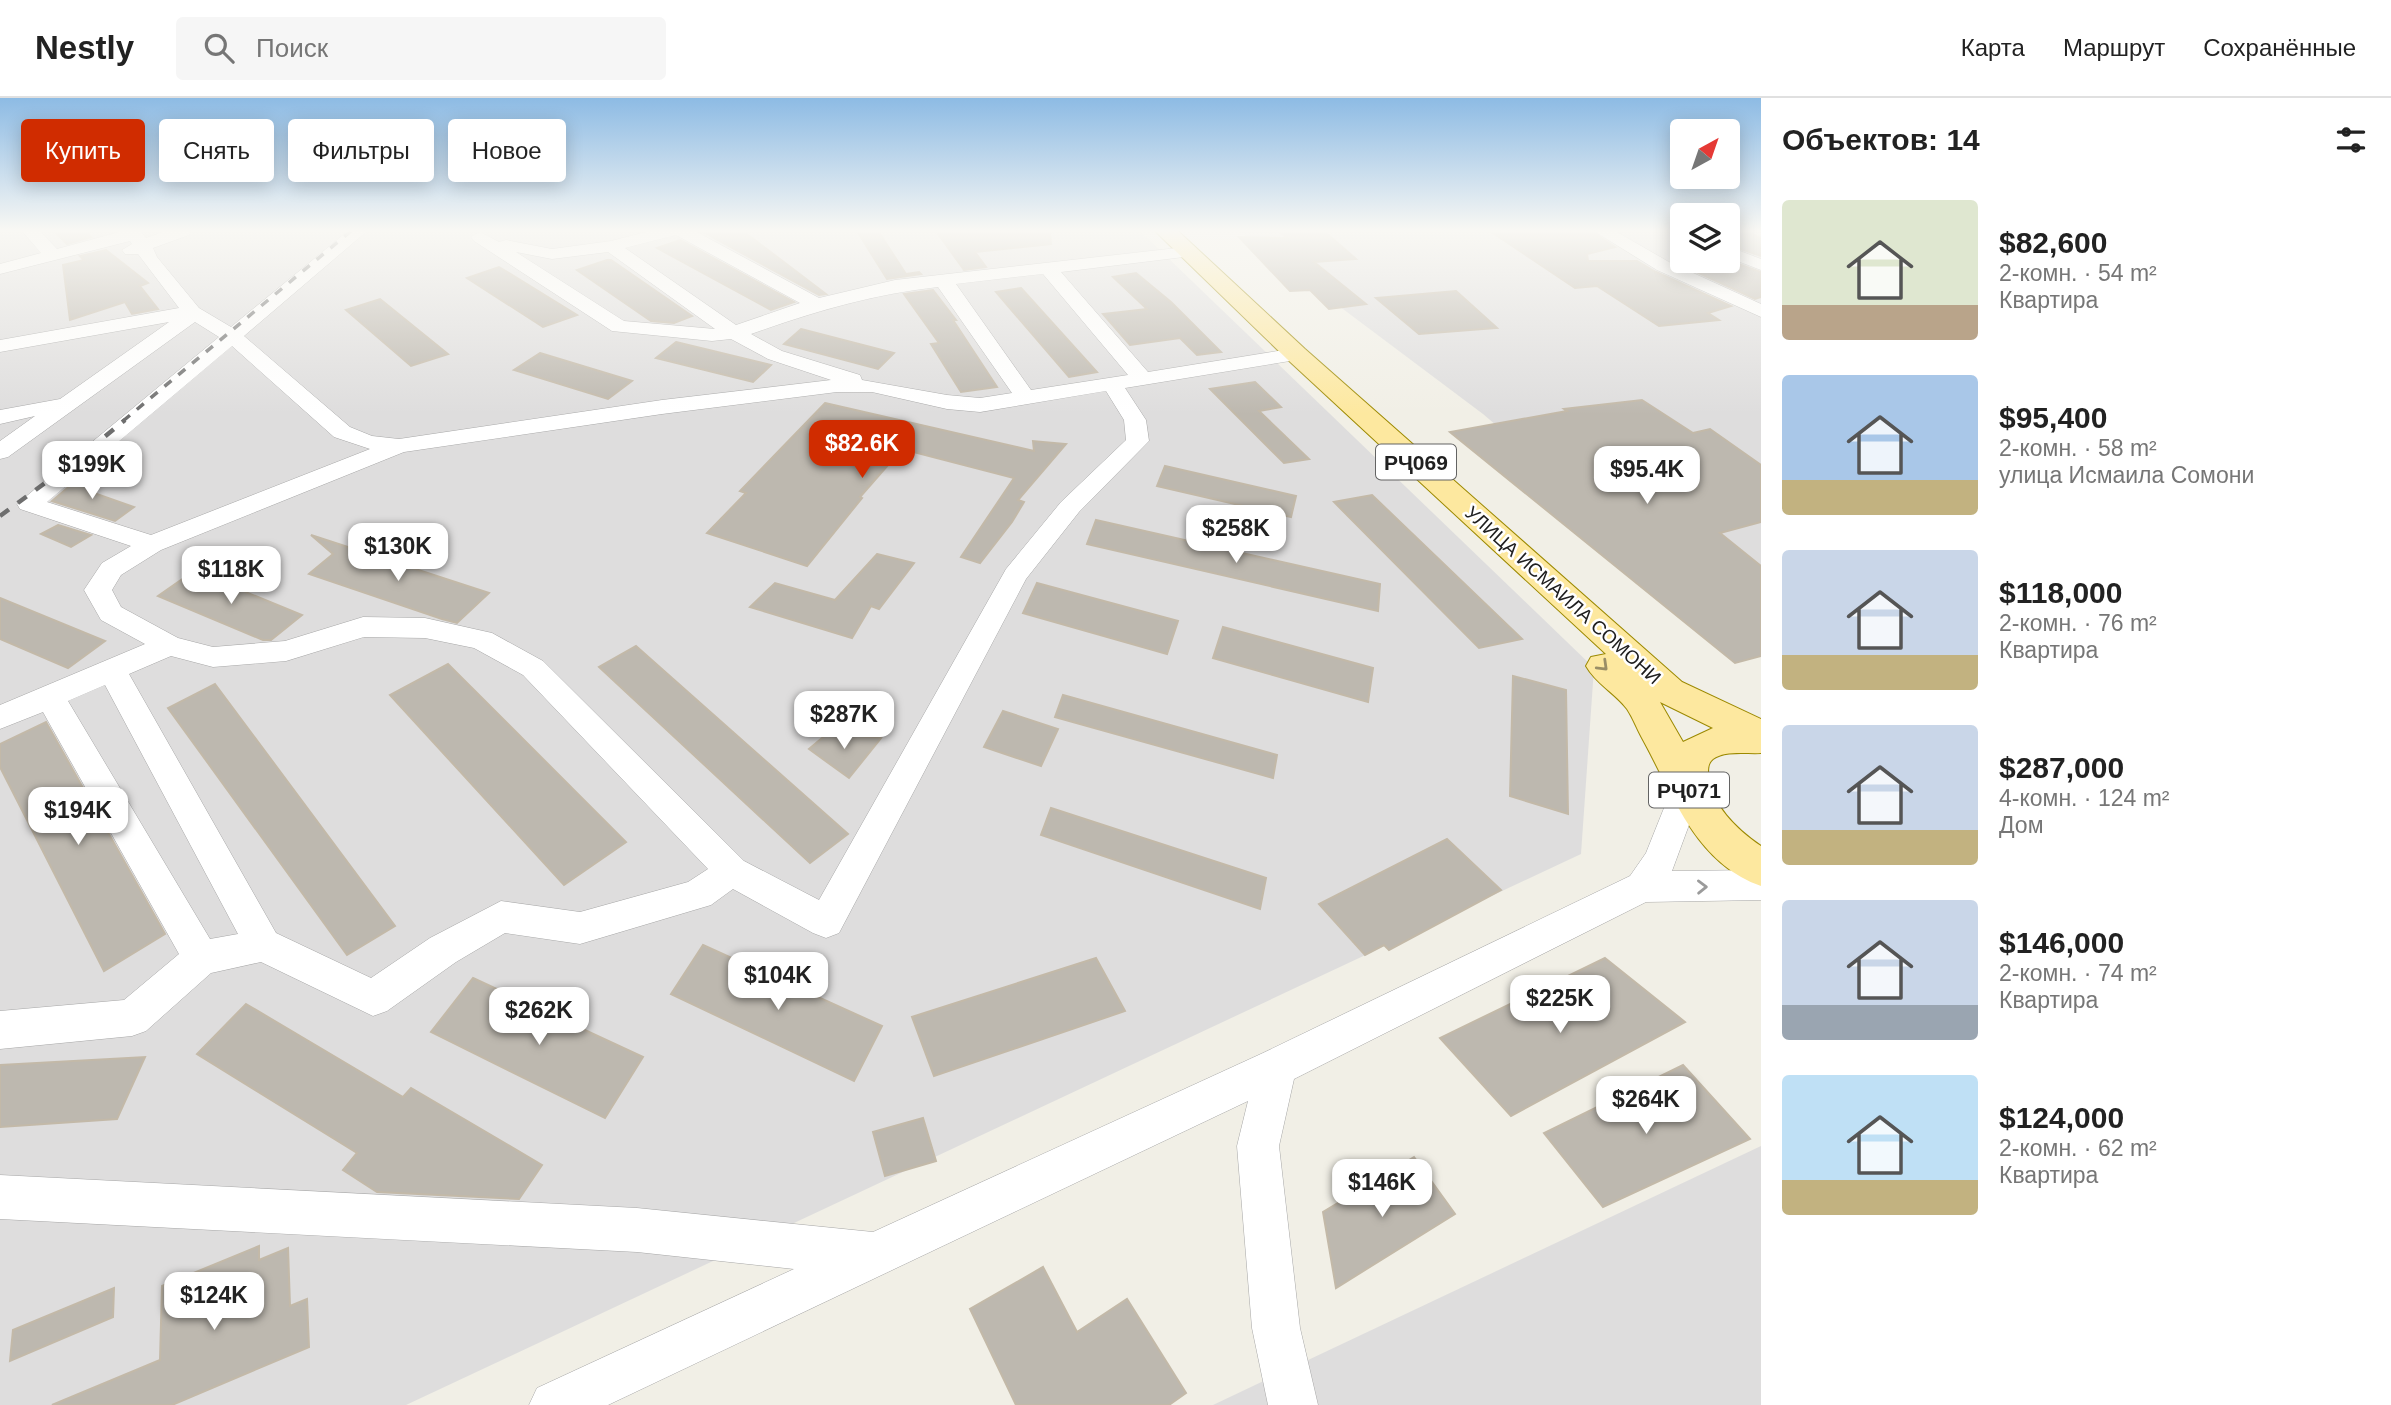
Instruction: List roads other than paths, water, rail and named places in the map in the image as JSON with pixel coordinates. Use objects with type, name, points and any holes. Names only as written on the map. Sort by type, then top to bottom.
[{"type":"main road","name":"РҶ069","points":[[1220,292],[1640,700],[1687,784]]},
{"type":"main road","name":"УЛИЦА ИСМАИЛА СОМОНИ","points":[[1285,355],[1669,691],[1761,737]]},
{"type":"main road","name":"РҶ071","points":[[1761,737],[1718,740],[1700,749],[1689,762],[1687,784],[1699,812],[1721,839],[1761,868]]},
{"type":"street","points":[[175,292],[192,312],[232,336],[342,432],[368,442],[399,446]]},
{"type":"street","points":[[152,544],[29,505],[285,292]]},
{"type":"street","points":[[567,292],[619,327],[712,335],[734,333],[816,304],[869,292]]},
{"type":"street","points":[[676,292],[734,333],[775,355],[872,386],[947,402],[980,405],[1285,355]]},
{"type":"street","points":[[794,292],[816,304]]},
{"type":"street","points":[[951,292],[1026,398]]},
{"type":"street","points":[[1069,292],[1143,379]]},
{"type":"street","points":[[1720,292],[1761,311]]},
{"type":"street","points":[[0,346],[192,312]]},
{"type":"street","points":[[0,453],[192,312]]},
{"type":"street","points":[[872,386],[837,386],[662,407],[399,446],[152,544],[111,569],[98,590],[111,613],[169,645],[213,657],[285,651],[363,627],[425,628],[482,640],[533,668],[732,872],[826,922],[1015,575],[1070,507],[1138,441],[1135,420],[1112,384]]},
{"type":"street","points":[[0,417],[66,403]]},
{"type":"street","points":[[0,718],[169,645]]},
{"type":"street","points":[[112,670],[263,945],[373,998],[443,950],[501,917],[580,928],[698,894],[732,872]]},
{"type":"street","points":[[50,697],[201,958]]},
{"type":"street","points":[[1642,887],[1661,860],[1687,784]]},
{"type":"street","points":[[554,1405],[1277,1067],[1642,887],[1761,885]]},
{"type":"street","points":[[0,1030],[132,1018],[201,958],[263,945]]},
{"type":"street","points":[[1277,1067],[1258,1146],[1276,1328],[1293,1405]]},
{"type":"street","points":[[0,1197],[637,1230],[874,1255]]},
{"type":"railway","points":[[123,421],[278,292]]},
{"type":"railway","points":[[0,516],[79,458],[125,420]]}]
